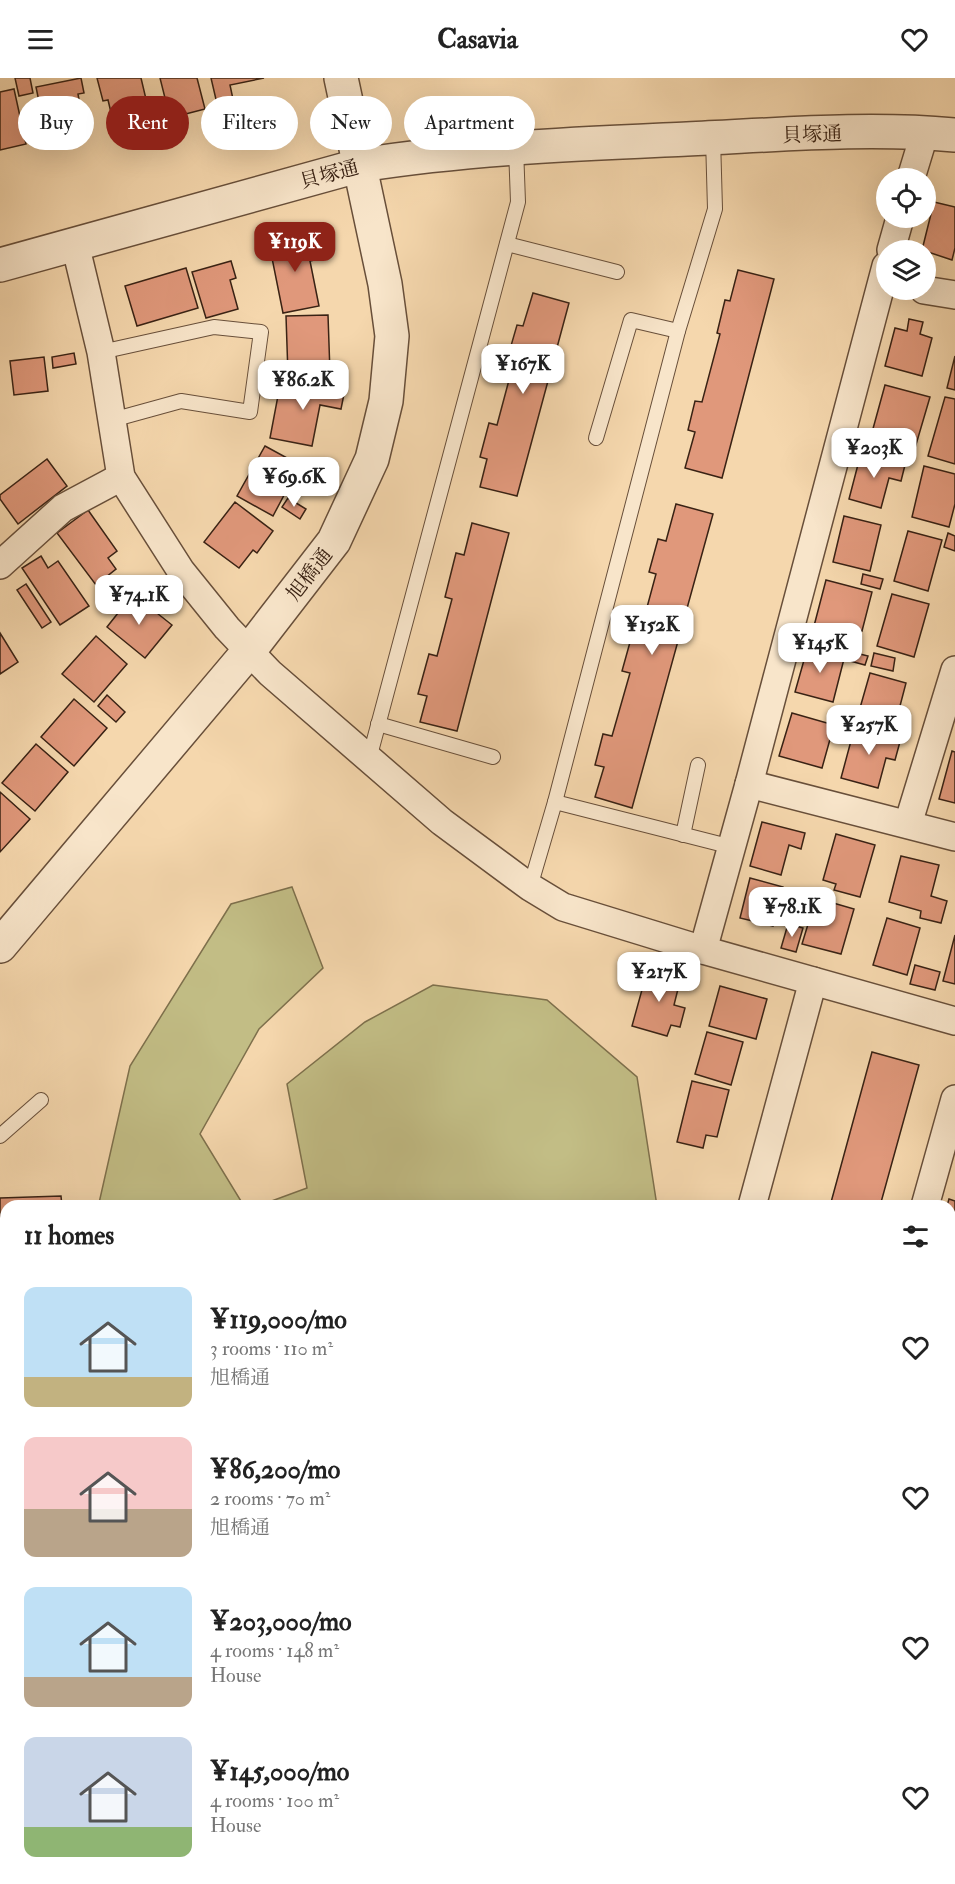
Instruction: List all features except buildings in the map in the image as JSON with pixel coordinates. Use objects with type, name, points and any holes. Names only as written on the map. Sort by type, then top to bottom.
[{"type":"street","name":"旭橋通","points":[[0,946],[249,651],[334,541],[372,459],[386,401],[392,336],[385,284],[341,78]]},
{"type":"street","name":"貝塚通","points":[[535,146],[825,133],[940,134]]},
{"type":"street","points":[[918,168],[940,134]]},
{"type":"street","name":"貝塚通","points":[[0,265],[361,165],[411,157],[484,150]]},
{"type":"street","points":[[75,244],[101,352],[121,477],[181,570],[227,628],[270,673],[442,822],[563,907],[703,950],[955,1021]]},
{"type":"street","points":[[936,292],[955,295]]},
{"type":"street","points":[[703,950],[879,300]]},
{"type":"street","points":[[0,565],[63,508],[121,477]]},
{"type":"street","points":[[908,824],[955,670]]},
{"type":"street","points":[[749,784],[955,837]]},
{"type":"street","points":[[754,1200],[813,981]]},
{"type":"street","points":[[927,1200],[955,1099]]},
{"type":"lane","points":[[530,886],[555,802],[678,331],[715,209],[713,138]]},
{"type":"lane","points":[[369,759],[518,202],[516,150]]},
{"type":"lane","points":[[507,244],[617,272]]},
{"type":"lane","points":[[596,438],[630,320],[678,331]]},
{"type":"lane","points":[[101,352],[214,327],[261,332],[250,412],[181,402],[112,420]]},
{"type":"lane","points":[[378,724],[493,757]]},
{"type":"lane","points":[[683,835],[698,765]]},
{"type":"lane","points":[[555,802],[732,847]]},
{"type":"lane","points":[[0,1137],[41,1100]]},
{"type":"shaded area","points":[[292,887],[323,968],[259,1029],[200,1134],[240,1200],[100,1200],[130,1066],[231,904]]},
{"type":"shaded area","points":[[433,985],[547,1000],[637,1077],[656,1200],[274,1200],[307,1188],[287,1084],[365,1022]]}]
